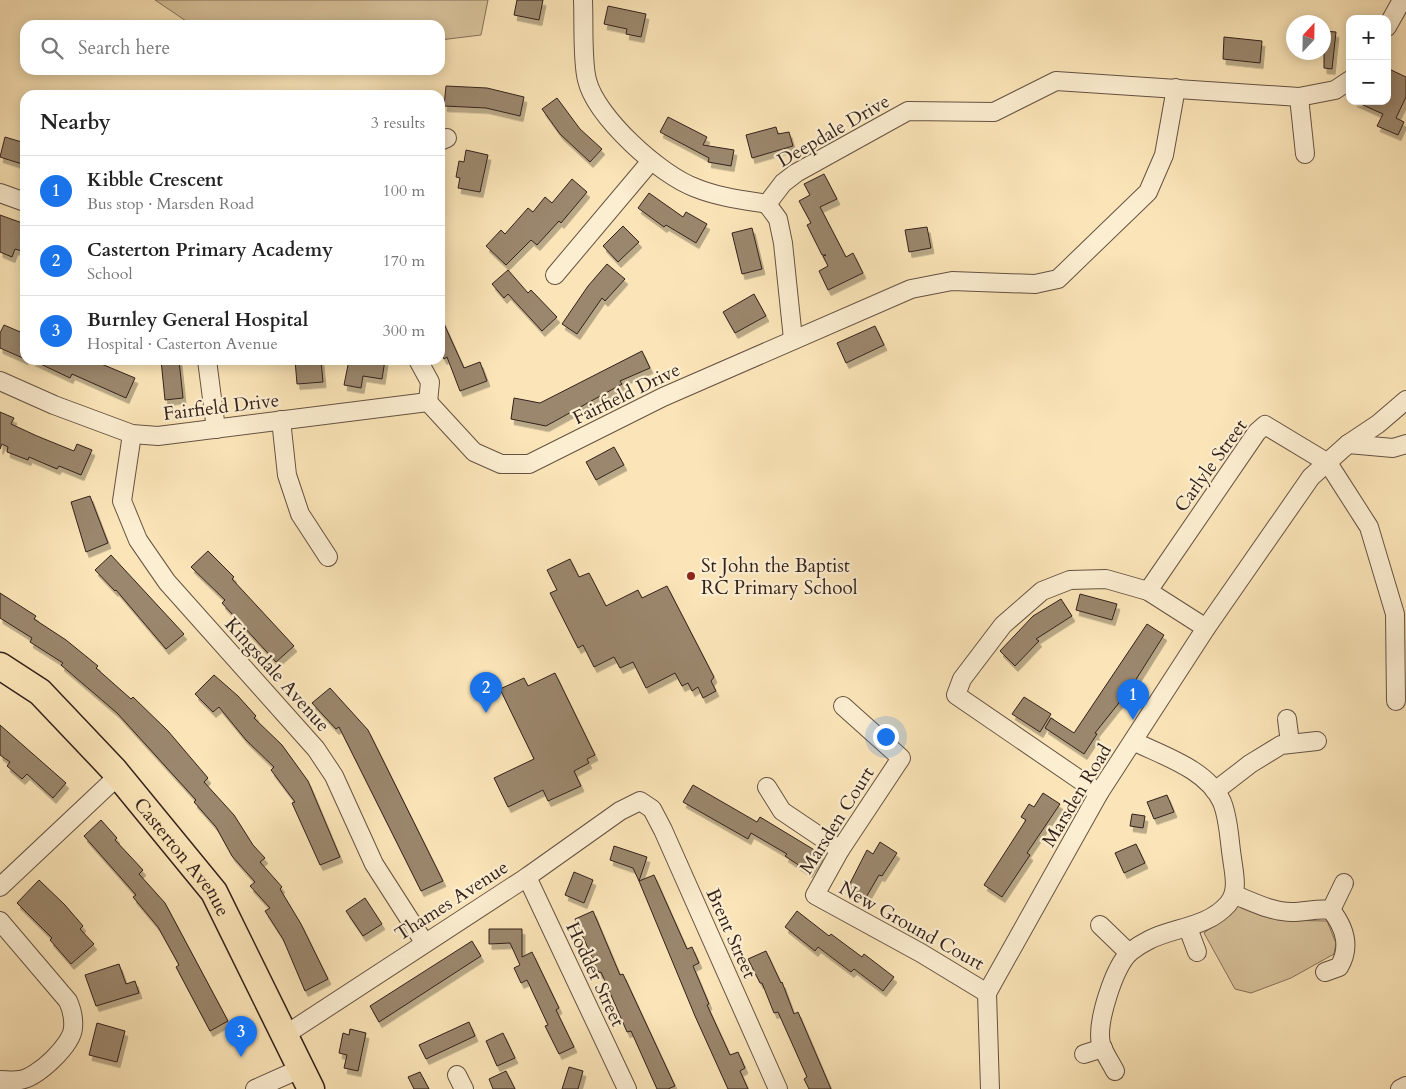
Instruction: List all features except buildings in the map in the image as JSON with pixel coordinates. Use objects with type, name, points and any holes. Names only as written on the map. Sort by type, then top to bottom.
[{"type":"highway","name":"Casterton Avenue","points":[[0,666],[40,692],[119,775],[214,892],[306,1079]]},
{"type":"street","points":[[583,0],[586,80],[598,107],[651,161],[694,188],[736,199],[767,204],[778,219],[783,243],[793,339]]},
{"type":"street","points":[[1391,20],[1402,0]]},
{"type":"street","name":"Deepdale Drive","points":[[767,204],[782,183],[796,173],[908,111],[994,112],[1056,81],[1298,97],[1335,90],[1346,83]]},
{"type":"street","name":"Fairfield Drive","points":[[0,380],[54,405],[132,434],[158,436],[428,402],[474,452],[501,464],[529,464],[663,396],[911,288],[952,281],[1035,284],[1058,279],[1148,192],[1164,155],[1176,88]]},
{"type":"street","points":[[1298,97],[1305,154]]},
{"type":"street","points":[[555,275],[651,161]]},
{"type":"street","points":[[0,193],[20,200]]},
{"type":"street","points":[[208,365],[216,430]]},
{"type":"street","points":[[421,365],[430,382],[428,402]]},
{"type":"street","name":"Marsden Road","points":[[987,993],[1099,793],[1263,543],[1311,477],[1348,444],[1378,424],[1406,400]]},
{"type":"street","points":[[281,420],[287,475],[297,506],[300,514],[328,557]]},
{"type":"street","name":"Carlyle Street","points":[[1148,591],[1257,432],[1265,425],[1328,463]]},
{"type":"street","name":"Kingsdale Avenue","points":[[132,434],[122,500],[138,540],[167,582],[316,749],[334,776],[374,864],[424,942]]},
{"type":"street","points":[[1348,444],[1393,448],[1406,444]]},
{"type":"street","points":[[1328,463],[1369,527],[1395,614],[1396,701]]},
{"type":"street","points":[[1099,793],[956,695],[962,679],[1003,625],[1042,592],[1070,580],[1106,579],[1148,591],[1206,628]]},
{"type":"street","name":"Marsden Court","points":[[815,895],[840,850],[901,758],[843,706]]},
{"type":"street","points":[[1287,719],[1290,743]]},
{"type":"street","points":[[1115,1071],[1103,1048],[1101,1025],[1104,1002],[1115,977],[1129,953],[1150,939],[1188,928],[1214,915],[1227,906],[1235,895],[1226,817],[1216,791],[1193,771],[1133,741]]},
{"type":"street","points":[[1216,791],[1280,745],[1317,742]]},
{"type":"street","points":[[0,887],[119,775]]},
{"type":"street","points":[[766,787],[782,811],[840,850]]},
{"type":"street","name":"Thames Avenue","points":[[285,1035],[424,942],[527,877],[620,811],[640,801]]},
{"type":"street","name":"Brent Street","points":[[640,801],[652,809],[663,830],[778,1089]]},
{"type":"street","name":"Hodder Street","points":[[527,877],[627,1089]]},
{"type":"street","points":[[1331,910],[1344,883]]},
{"type":"street","name":"New Ground Court","points":[[815,895],[921,953],[987,993]]},
{"type":"street","points":[[1235,895],[1274,910],[1290,912],[1320,909],[1331,910],[1339,921],[1346,938],[1346,956],[1339,967],[1325,972]]},
{"type":"street","points":[[0,921],[68,1001],[73,1014],[74,1030],[43,1070],[21,1080],[0,1080]]},
{"type":"street","points":[[1100,926],[1129,953]]},
{"type":"street","points":[[1188,928],[1197,952]]},
{"type":"street","points":[[987,993],[990,1089]]},
{"type":"street","points":[[1084,1054],[1103,1048]]},
{"type":"street","points":[[255,1089],[306,1079]]},
{"type":"street","points":[[1400,1089],[1406,1086]]},
{"type":"shaded area","points":[[155,0],[488,0],[481,35],[445,39],[445,20],[185,20]]},
{"type":"shaded area","points":[[1238,906],[1277,920],[1327,921],[1336,943],[1334,954],[1291,978],[1251,993],[1235,989],[1204,933]]},
{"type":"place","name":"St John the Baptist RC Primary School","points":[[691,576]]},
{"type":"place","name":"Casterton Primary Academy","points":[[486,713]]},
{"type":"place","name":"Kibble Crescent","points":[[1133,720]]},
{"type":"place","name":"Burnley General Hospital","points":[[241,1057]]}]
